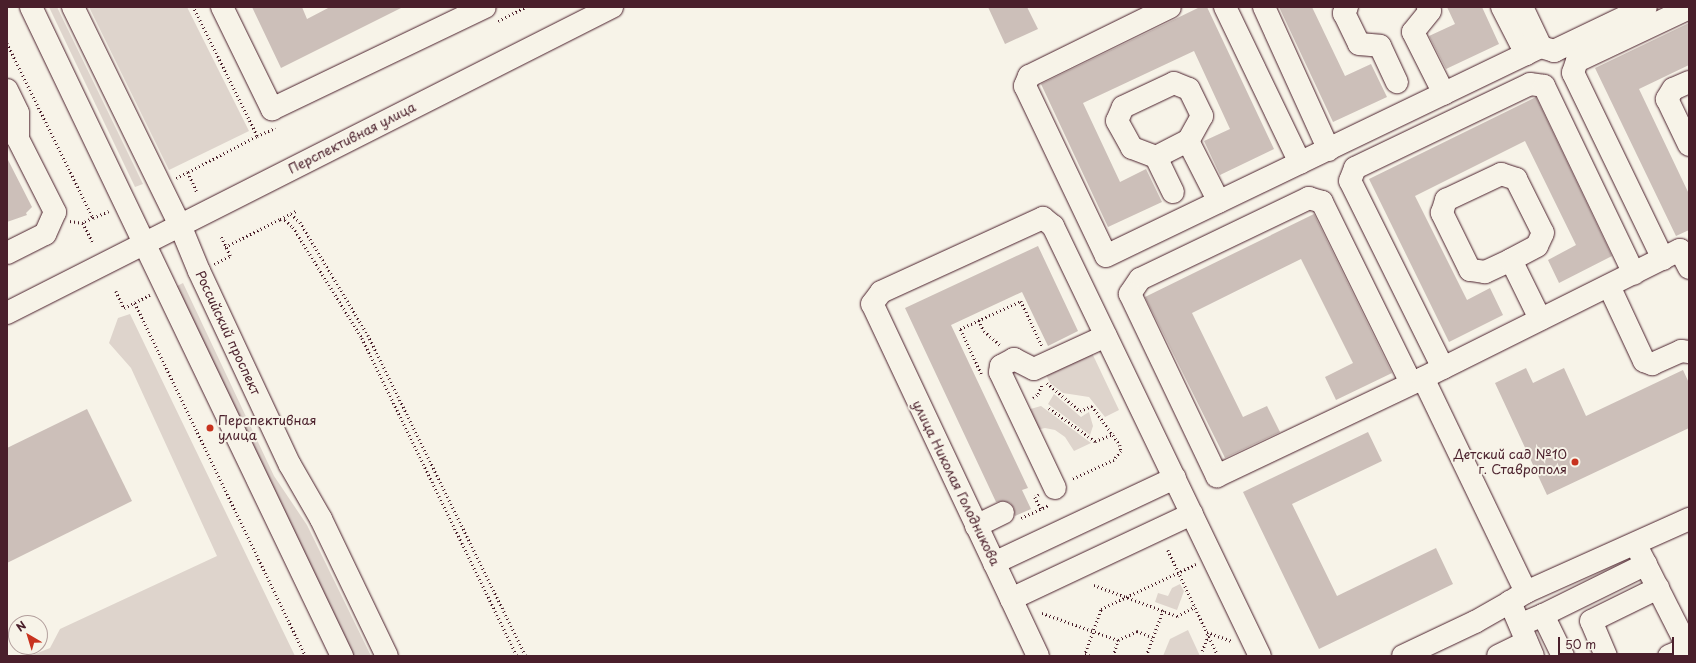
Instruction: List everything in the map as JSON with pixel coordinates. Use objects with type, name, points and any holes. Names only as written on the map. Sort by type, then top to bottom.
[{"type":"street","points":[[31,7],[126,203],[143,244],[342,656]]},
{"type":"street","name":"Российский проспект","points":[[73,7],[180,225],[199,271],[290,465],[321,519],[387,656]]},
{"type":"street","points":[[222,7],[272,109],[485,7]]},
{"type":"street","name":"Перспективная улица","points":[[7,313],[612,7]]},
{"type":"street","points":[[1170,7],[1029,76],[1025,86],[1106,256],[1534,51],[1554,51],[1646,7]]},
{"type":"street","points":[[1225,7],[1300,163]]},
{"type":"street","points":[[1264,7],[1328,150]]},
{"type":"street","points":[[1347,7],[1344,13],[1359,44],[1380,46],[1397,82]]},
{"type":"street","points":[[1428,7],[1430,11],[1413,32],[1444,94]]},
{"type":"street","points":[[1502,7],[1534,51]]},
{"type":"street","points":[[1522,7],[1534,51]]},
{"type":"street","points":[[1527,641],[1518,597],[1417,380],[1322,202],[1309,198],[1140,279],[1130,294],[1217,476],[1417,380],[1443,368],[1634,274],[1680,256],[1573,73],[1577,61],[1689,8]]},
{"type":"street","points":[[1689,82],[1673,89],[1667,99],[1689,145]]},
{"type":"street","points":[[1156,157],[1188,141],[1202,116],[1189,89],[1174,83],[1123,107],[1117,121],[1132,148],[1156,157],[1173,192]]},
{"type":"street","points":[[1443,368],[1350,181],[1355,168],[1530,84],[1544,86],[1634,274]]},
{"type":"street","points":[[7,90],[18,113],[18,139],[55,212],[45,234],[7,253]]},
{"type":"street","points":[[1188,141],[1218,202]]},
{"type":"street","points":[[1501,174],[1516,179],[1542,233],[1537,246],[1511,260],[1485,272],[1470,270],[1442,213],[1446,200],[1501,174]]},
{"type":"street","name":"улица Николая Голодникова","points":[[1038,656],[873,310],[874,298],[881,292],[1043,218],[1053,226],[1106,336]]},
{"type":"street","points":[[1511,260],[1540,319]]},
{"type":"street","points":[[1609,286],[1644,360],[1652,364],[1682,352],[1689,352]]},
{"type":"street","points":[[1055,488],[1000,372],[1001,366],[1014,359],[1034,370],[1106,336],[1260,656]]},
{"type":"street","points":[[994,563],[1175,478]]},
{"type":"street","points":[[976,526],[1003,513]]},
{"type":"street","points":[[1011,599],[1192,514]]},
{"type":"street","points":[[1403,656],[1475,622],[1518,597],[1636,545],[1689,519]]},
{"type":"street","points":[[1636,545],[1658,588],[1682,651]]},
{"type":"street","points":[[1498,656],[1527,641],[1544,615],[1646,564]]},
{"type":"street","points":[[1606,656],[1591,621],[1658,588]]},
{"type":"street","points":[[1544,615],[1563,656]]},
{"type":"path","points":[[174,178],[257,136],[193,7]]},
{"type":"path","points":[[7,43],[93,218]]},
{"type":"path","points":[[188,172],[198,192]]},
{"type":"path","points":[[93,243],[83,223],[111,210]]},
{"type":"path","points":[[225,247],[296,211]]},
{"type":"path","points":[[290,214],[300,222],[368,335],[526,656]]},
{"type":"path","points":[[280,219],[285,220],[293,227],[362,338],[517,656]]},
{"type":"path","points":[[209,266],[230,256],[220,237]]},
{"type":"path","points":[[116,291],[124,308],[152,294]]},
{"type":"path","points":[[135,303],[306,656]]},
{"type":"path","points":[[979,320],[984,331],[1014,359]]},
{"type":"path","points":[[1034,370],[1080,411],[1092,406],[1114,434],[1121,451],[1114,460],[1055,488]]},
{"type":"path","points":[[1049,408],[1095,441],[1114,434]]},
{"type":"path","points":[[1025,516],[1041,509],[1039,506]]},
{"type":"path","points":[[1168,550],[1218,656]]},
{"type":"path","points":[[1091,656],[1084,655],[1101,609],[1197,564]]},
{"type":"path","points":[[1094,585],[1177,616],[1195,607]]},
{"type":"path","points":[[1146,656],[1163,610]]},
{"type":"path","points":[[1042,613],[1118,640],[1137,631],[1153,637]]},
{"type":"path","points":[[1207,633],[1234,642]]},
{"type":"path","points":[[1202,651],[1207,633]]},
{"type":"path","points":[[1113,656],[1118,640]]},
{"type":"shaded area","points":[[49,7],[57,7],[143,184],[135,187]]},
{"type":"shaded area","points":[[89,7],[187,7],[249,131],[169,170]]},
{"type":"shaded area","points":[[183,283],[274,476],[307,525],[371,656],[354,656],[175,287]]},
{"type":"shaded area","points":[[130,314],[295,656],[30,656],[48,655],[48,649],[50,648],[60,629],[217,556],[131,368],[109,343],[118,318]]},
{"type":"shaded area","points":[[1092,353],[1119,410],[1105,417],[1089,397],[1063,393],[1050,383],[1046,375]]},
{"type":"shaded area","points":[[1054,394],[1081,417],[1089,412],[1093,426],[1090,435],[1048,404]]},
{"type":"shaded area","points":[[1041,406],[1091,443],[1074,451],[1065,437],[1055,430],[1045,428],[1037,430],[1027,410]]},
{"type":"shaded area","points":[[1180,584],[1184,591],[1177,610],[1155,602],[1158,593],[1168,596],[1172,588]]},
{"type":"shaded area","points":[[1188,630],[1200,656],[1163,656],[1170,639]]},
{"type":"building","points":[[252,7],[302,7],[307,19],[330,7],[403,7],[281,68]]},
{"type":"building","points":[[988,7],[1027,7],[1038,29],[1005,44]]},
{"type":"building","points":[[1200,7],[1207,7],[1274,149],[1220,175],[1204,141],[1230,129],[1194,51],[1083,103],[1120,182],[1146,169],[1162,202],[1108,227],[1041,84]]},
{"type":"building","points":[[1279,7],[1312,7],[1345,76],[1371,64],[1387,97],[1333,122]]},
{"type":"building","points":[[1447,7],[1482,7],[1499,44],[1446,69],[1429,36],[1455,24]]},
{"type":"building","points":[[1689,23],[1689,65],[1639,89],[1689,194],[1689,230],[1676,236],[1595,68]]},
{"type":"building","points":[[1536,97],[1612,256],[1559,283],[1548,260],[1576,245],[1525,141],[1415,196],[1467,300],[1490,288],[1503,315],[1449,342],[1369,179]]},
{"type":"building","points":[[7,158],[32,207],[26,213],[27,215],[7,222]]},
{"type":"building","points":[[1314,214],[1392,373],[1336,400],[1325,377],[1353,363],[1301,259],[1192,313],[1243,417],[1267,406],[1280,432],[1225,458],[1145,297]]},
{"type":"building","points":[[1038,246],[1078,331],[1048,346],[1022,292],[951,325],[1028,488],[1022,490],[1031,509],[1015,516],[1014,508],[1010,503],[1004,501],[996,502],[905,308]]},
{"type":"building","name":"Детский сад №10 г. Ставрополя","points":[[1526,368],[1533,383],[1564,368],[1586,416],[1683,370],[1689,383],[1689,428],[1547,495],[1495,383]]},
{"type":"building","points":[[87,409],[132,501],[7,563],[7,448]]},
{"type":"building","points":[[1368,432],[1382,461],[1292,504],[1337,596],[1436,548],[1453,584],[1319,649],[1243,492]]},
{"type":"place","name":"Перспективная улица","points":[[210,428]]},
{"type":"place","name":"Детский сад №10 г. Ставрополя","points":[[1575,462]]}]
